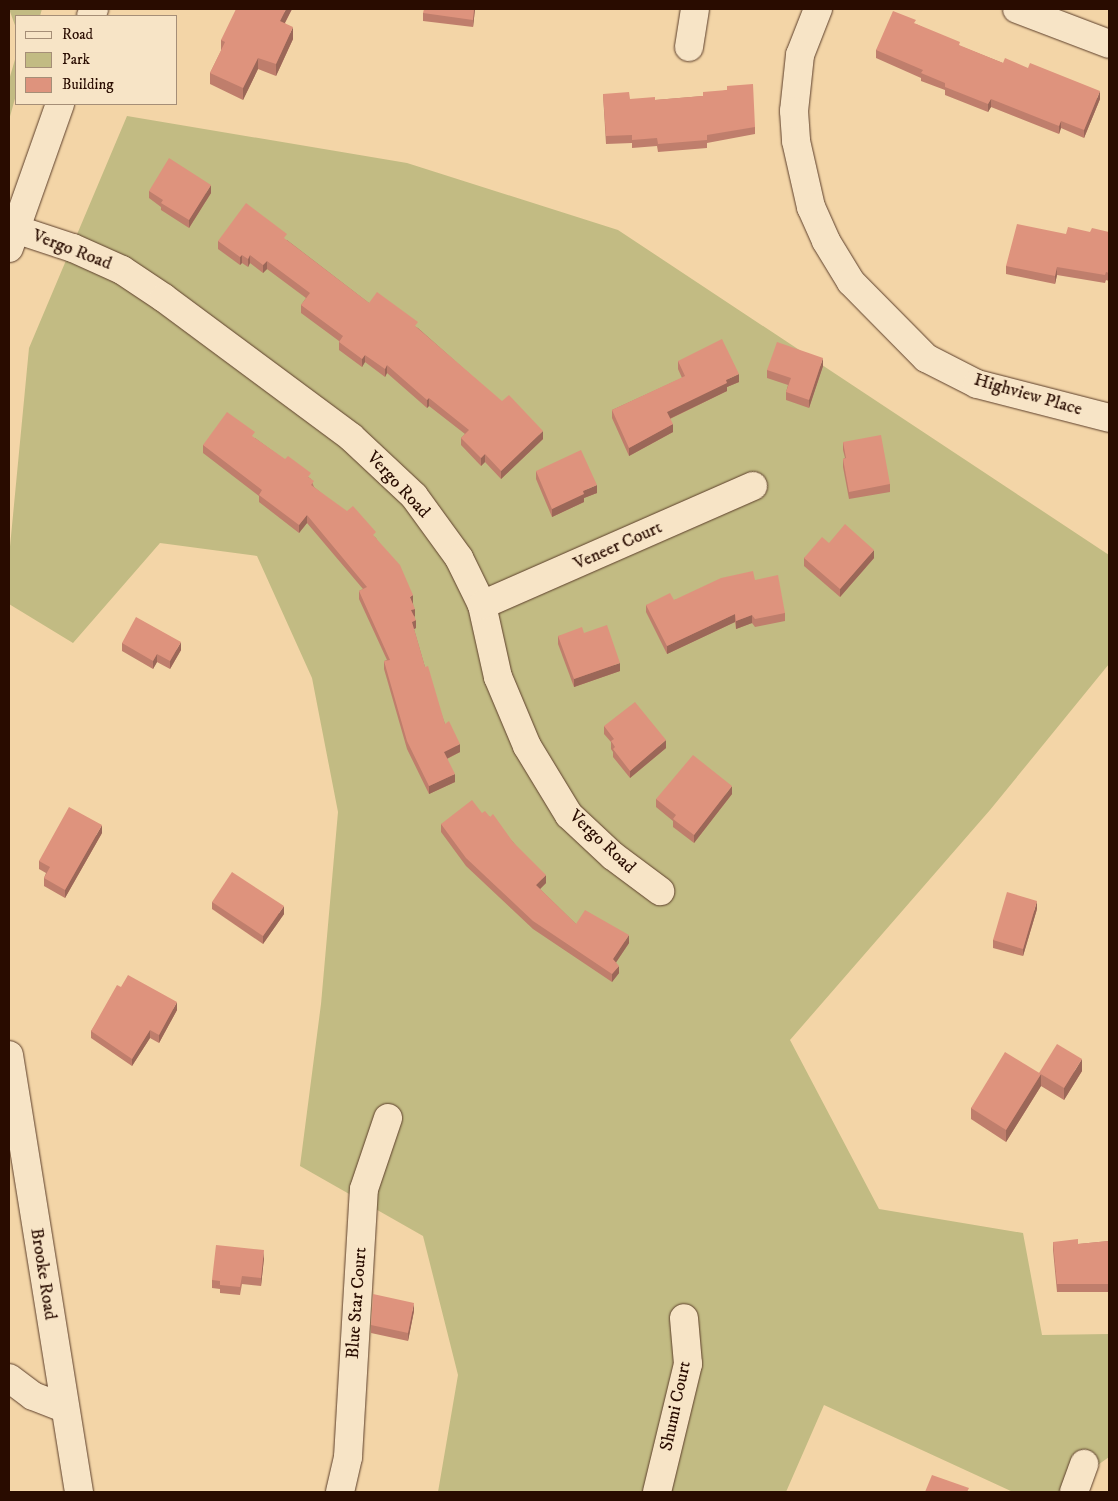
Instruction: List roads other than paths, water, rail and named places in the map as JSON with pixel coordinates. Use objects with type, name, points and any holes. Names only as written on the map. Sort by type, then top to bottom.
[{"type":"street","points":[[689,47],[695,9]]},
{"type":"street","name":"Highview Place","points":[[818,9],[800,55],[794,112],[796,141],[811,207],[826,241],[851,282],[926,358],[977,384],[1109,418]]},
{"type":"street","points":[[1017,9],[1109,44]]},
{"type":"street","points":[[11,234],[60,105]]},
{"type":"street","name":"Vergo Road","points":[[11,234],[73,248],[122,270],[261,367],[352,438],[414,496],[459,558],[482,606],[498,677],[527,746],[569,814],[613,856],[660,891]]},
{"type":"street","name":"Veneer Court","points":[[482,606],[753,486]]},
{"type":"street","name":"Brooke Road","points":[[9,1055],[64,1408],[80,1492]]},
{"type":"street","name":"Blue Star Court","points":[[340,1492],[348,1457],[364,1189],[388,1118]]},
{"type":"street","name":"Shumi Court","points":[[656,1492],[688,1364],[684,1318]]},
{"type":"street","points":[[9,1378],[33,1396],[64,1408]]},
{"type":"street","points":[[1074,1492],[1084,1464]]}]
